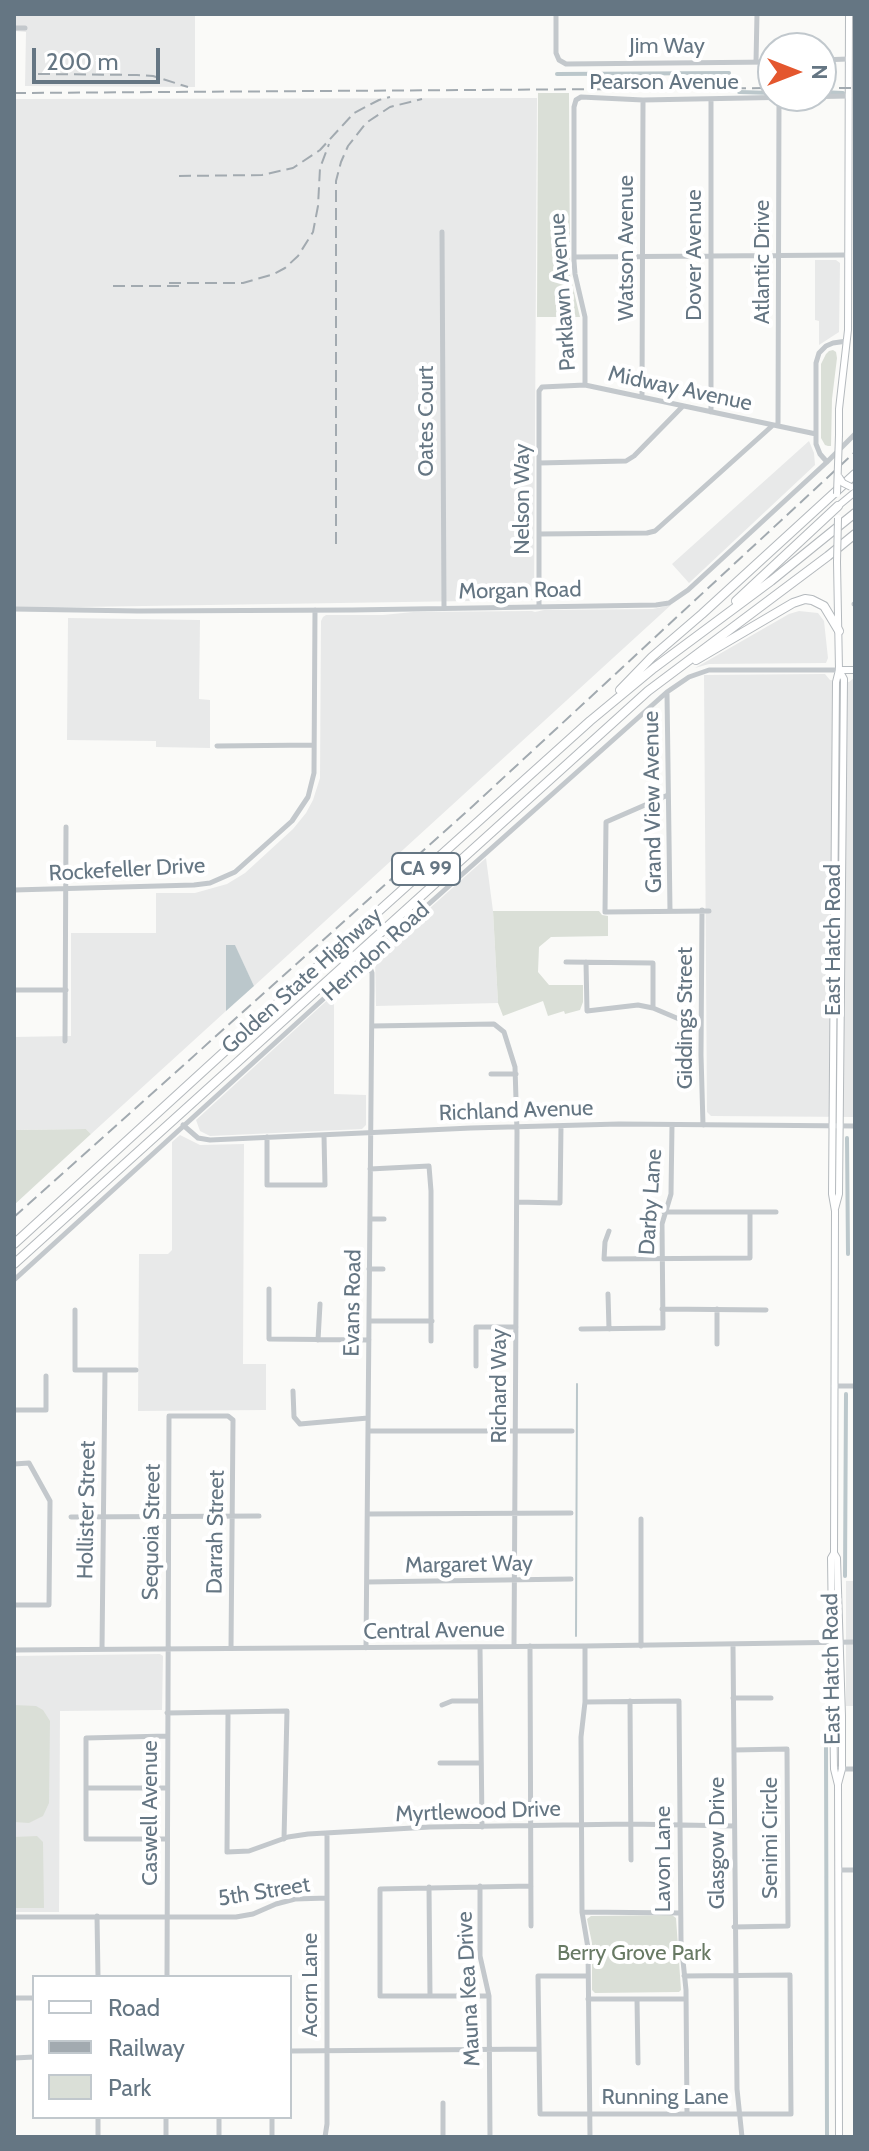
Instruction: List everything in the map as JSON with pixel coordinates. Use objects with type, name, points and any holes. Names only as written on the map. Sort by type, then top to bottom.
[{"type":"highway","points":[[590,721],[652,657],[855,474]]},
{"type":"highway","points":[[697,636],[838,506]]},
{"type":"highway","name":"Golden State Highway","points":[[14,1244],[590,721],[855,513]]},
{"type":"highway","name":"Golden State Highway","points":[[14,1264],[615,720],[671,674],[855,537]]},
{"type":"highway","points":[[671,674],[799,601],[812,600],[824,606],[839,631]]},
{"type":"main road","name":"East Hatch Road","points":[[839,2137],[834,1386],[844,679],[839,670],[837,494],[839,409],[847,341],[849,14]]},
{"type":"main road","points":[[838,475],[843,483],[854,489],[838,506]]},
{"type":"main road","name":"Herndon Road","points":[[839,670],[855,670]]},
{"type":"street","name":"Jim Way","points":[[556,14],[556,53],[561,62],[756,62]]},
{"type":"street","points":[[756,62],[757,14]]},
{"type":"street","points":[[14,28],[25,28]]},
{"type":"street","points":[[837,59],[848,59]]},
{"type":"street","name":"Pearson Avenue","points":[[837,96],[849,96]]},
{"type":"street","name":"Pearson Avenue","points":[[576,100],[581,97],[643,100],[757,98]]},
{"type":"street","name":"Dover Avenue","points":[[711,99],[711,412]]},
{"type":"street","name":"Parklawn Avenue","points":[[576,100],[574,257],[585,317],[585,385]]},
{"type":"street","name":"Watson Avenue","points":[[642,397],[643,100]]},
{"type":"street","name":"Atlantic Drive","points":[[776,426],[779,112]]},
{"type":"street","name":"Oates Court","points":[[442,232],[444,608]]},
{"type":"street","points":[[574,257],[847,255]]},
{"type":"street","points":[[827,462],[818,450],[816,434],[817,358],[822,349],[830,344],[847,341]]},
{"type":"street","name":"Midway Avenue","points":[[539,391],[549,386],[585,385],[816,434]]},
{"type":"street","name":"Nelson Way","points":[[539,391],[539,607]]},
{"type":"street","points":[[539,463],[626,461],[683,406]]},
{"type":"street","points":[[539,534],[655,531],[776,426]]},
{"type":"street","name":"Morgan Road","points":[[14,609],[315,610],[656,605],[676,600],[855,434]]},
{"type":"street","name":"Rockefeller Drive","points":[[14,890],[194,885],[226,877],[242,867],[300,811],[313,782],[315,610]]},
{"type":"street","name":"Herndon Road","points":[[14,1280],[667,692],[689,677],[709,670],[839,670]]},
{"type":"street","name":"Grand View Avenue","points":[[667,692],[670,911]]},
{"type":"street","points":[[217,746],[314,745]]},
{"type":"street","points":[[668,795],[606,822],[605,912],[670,911]]},
{"type":"street","points":[[65,1041],[66,827]]},
{"type":"street","name":"Giddings Street","points":[[670,911],[705,911],[701,1019],[703,1125]]},
{"type":"street","name":"Evans Road","points":[[366,1648],[372,1026],[372,973],[367,960]]},
{"type":"street","points":[[566,962],[653,963],[653,1008]]},
{"type":"street","points":[[586,962],[587,1011],[631,1005],[653,1008],[679,1019],[701,1019]]},
{"type":"street","points":[[14,990],[66,990]]},
{"type":"street","name":"Richard Way","points":[[372,1026],[494,1024],[506,1036],[516,1074],[514,1646]]},
{"type":"street","points":[[491,1074],[516,1074]]},
{"type":"street","name":"Richland Avenue","points":[[183,1125],[201,1139],[653,1124],[855,1126]]},
{"type":"street","name":"Darby Lane","points":[[609,1329],[663,1328],[662,1224],[671,1194],[672,1125]]},
{"type":"street","points":[[517,1202],[560,1203],[561,1126]]},
{"type":"street","points":[[267,1137],[267,1185],[325,1185],[324,1135]]},
{"type":"street","points":[[370,1169],[429,1166],[431,1341]]},
{"type":"street","points":[[664,1212],[776,1212]]},
{"type":"street","points":[[609,1231],[604,1259],[750,1258],[750,1212]]},
{"type":"street","points":[[370,1219],[384,1219]]},
{"type":"street","points":[[369,1269],[383,1269]]},
{"type":"street","points":[[269,1289],[269,1339],[369,1340]]},
{"type":"street","points":[[581,1329],[609,1329],[608,1294]]},
{"type":"street","points":[[318,1340],[320,1304]]},
{"type":"street","points":[[662,1309],[766,1310]]},
{"type":"street","points":[[717,1309],[717,1344]]},
{"type":"street","points":[[75,1310],[75,1370],[136,1370]]},
{"type":"street","points":[[369,1321],[432,1321]]},
{"type":"street","points":[[476,1366],[476,1327],[516,1327]]},
{"type":"street","name":"Hollister Street","points":[[102,1649],[105,1370]]},
{"type":"street","points":[[14,1410],[46,1410],[46,1376]]},
{"type":"street","points":[[834,1386],[855,1386]]},
{"type":"street","points":[[293,1391],[294,1417],[302,1425],[368,1418]]},
{"type":"street","name":"Sequoia Street","points":[[167,1649],[169,1416],[231,1417]]},
{"type":"street","name":"Darrah Street","points":[[231,1417],[234,1435],[231,1648]]},
{"type":"street","points":[[368,1431],[572,1431]]},
{"type":"street","points":[[14,1464],[29,1463],[50,1501],[49,1605],[14,1605]]},
{"type":"street","points":[[368,1514],[571,1513]]},
{"type":"street","points":[[71,1517],[259,1516]]},
{"type":"street","points":[[641,1519],[641,1646]]},
{"type":"street","name":"Margaret Way","points":[[367,1582],[571,1579]]},
{"type":"street","name":"Central Avenue","points":[[14,1650],[855,1642]]},
{"type":"street","name":"Glasgow Drive","points":[[733,1645],[734,1927],[742,2137]]},
{"type":"street","points":[[530,1646],[531,1926]]},
{"type":"street","points":[[585,1646],[585,1702],[581,1728],[582,1912],[588,1959],[590,2137]]},
{"type":"street","points":[[480,1647],[482,1827]]},
{"type":"street","name":"Caswell Avenue","points":[[167,1649],[167,1975]]},
{"type":"street","points":[[733,1698],[771,1698]]},
{"type":"street","points":[[442,1705],[452,1701],[480,1701]]},
{"type":"street","points":[[585,1702],[630,1701],[631,1860]]},
{"type":"street","name":"Lavon Lane","points":[[630,1701],[679,1701],[680,1913],[686,1999],[687,2114]]},
{"type":"street","points":[[167,1713],[287,1711],[284,1839]]},
{"type":"street","name":"Myrtlewood Drive","points":[[228,1713],[227,1852],[260,1849],[284,1839],[327,1833],[631,1824],[734,1826]]},
{"type":"street","points":[[167,1736],[86,1738],[86,1839],[167,1839]]},
{"type":"street","name":"Senimi Circle","points":[[734,1750],[787,1749],[788,1926],[734,1927]]},
{"type":"street","points":[[440,1763],[481,1763]]},
{"type":"street","points":[[838,1769],[855,1769]]},
{"type":"street","points":[[86,1788],[167,1788]]},
{"type":"street","name":"Acorn Lane","points":[[325,2137],[327,1833]]},
{"type":"street","points":[[838,1870],[855,1870]]},
{"type":"street","name":"Mauna Kea Drive","points":[[480,1886],[480,1956],[489,1996],[490,2137]]},
{"type":"street","points":[[489,1996],[380,1996],[380,1889],[531,1886]]},
{"type":"street","points":[[429,1887],[430,1996]]},
{"type":"street","name":"5th Street","points":[[14,1917],[236,1917],[295,1899],[327,1898]]},
{"type":"street","points":[[582,1912],[680,1913]]},
{"type":"street","points":[[97,1916],[98,1975]]},
{"type":"street","points":[[684,1976],[736,1975]]},
{"type":"street","name":"Running Lane","points":[[539,2049],[540,2114],[791,2114],[790,1975],[736,1975]]},
{"type":"street","points":[[292,2051],[539,2049],[538,1976],[588,1976]]},
{"type":"street","points":[[588,1999],[686,1999]]},
{"type":"street","points":[[637,1999],[638,2063]]},
{"type":"street","points":[[443,2103],[443,2137]]},
{"type":"shaded area","points":[[15,14],[195,14],[195,87],[25,86],[26,32],[15,31]]},
{"type":"shaded area","points":[[537,98],[534,600],[14,608],[14,99]]},
{"type":"shaded area","points":[[815,260],[836,260],[840,263],[839,332],[819,345],[819,321],[815,320]]},
{"type":"shaded area","points":[[809,441],[815,465],[689,583],[672,564]]},
{"type":"shaded area","points":[[671,605],[254,986],[235,946],[226,946],[226,1011],[91,1134],[86,1129],[14,1130],[14,1037],[71,1036],[71,933],[156,933],[156,893],[195,893],[227,884],[245,873],[306,813],[320,778],[323,617],[413,612],[653,609]]},
{"type":"shaded area","points":[[799,611],[818,613],[824,621],[826,663],[709,664],[695,668],[789,614]]},
{"type":"shaded area","points":[[68,618],[200,620],[199,699],[210,700],[210,748],[156,747],[156,741],[67,740]]},
{"type":"shaded area","points":[[825,674],[830,680],[849,682],[855,677],[855,1117],[711,1116],[707,1112],[704,675]]},
{"type":"shaded area","points":[[486,858],[493,911],[498,1003],[376,1006],[375,957]]},
{"type":"shaded area","points":[[226,945],[235,945],[254,986],[226,1011]]},
{"type":"shaded area","points":[[334,994],[334,1094],[366,1095],[366,1125],[362,1129],[210,1136],[200,1131],[196,1120]]},
{"type":"shaded area","points":[[180,1135],[200,1145],[244,1144],[243,1364],[266,1364],[266,1410],[138,1411],[139,1254],[168,1254],[172,1250],[172,1142]]},
{"type":"shaded area","points":[[846,1581],[855,1581],[855,1706],[846,1706]]},
{"type":"shaded area","points":[[14,1656],[163,1656],[162,1710],[60,1711],[59,1912],[14,1912]]},
{"type":"green space","points":[[538,93],[569,93],[570,275],[580,317],[537,317]]},
{"type":"green space","points":[[833,350],[837,358],[831,446],[828,446],[821,438],[821,364],[826,354]]},
{"type":"green space","points":[[493,911],[599,911],[608,916],[608,936],[551,937],[539,947],[538,972],[549,985],[583,985],[580,1010],[548,1016],[543,1001],[503,1016],[498,1003]]},
{"type":"green space","points":[[86,1129],[91,1134],[14,1205],[14,1130]]},
{"type":"green space","points":[[14,1705],[36,1706],[50,1721],[49,1803],[43,1816],[29,1823],[14,1822]]},
{"type":"green space","points":[[37,1836],[43,1842],[44,1908],[14,1908],[14,1837]]},
{"type":"green space","name":"Berry Grove Park","points":[[672,1915],[676,1918],[679,1992],[595,1993],[592,1990],[592,1943],[587,1919],[591,1916]]},
{"type":"waterway","points":[[557,74],[729,73]]},
{"type":"waterway","points":[[739,92],[757,93]]},
{"type":"waterway","points":[[837,93],[843,93]]},
{"type":"waterway","points":[[847,1138],[848,1254]]},
{"type":"waterway","points":[[576,1636],[577,1384]]},
{"type":"waterway","points":[[845,1576],[846,1394]]},
{"type":"waterway","points":[[826,1746],[827,2137]]},
{"type":"railway","points":[[38,74],[153,76],[188,87]]},
{"type":"railway","points":[[14,93],[757,88]]},
{"type":"railway","points":[[837,88],[855,88]]},
{"type":"railway","points":[[179,176],[262,175],[293,168],[320,150],[354,113],[390,97]]},
{"type":"railway","points":[[336,544],[336,181],[348,146],[366,123],[390,107],[422,99]]},
{"type":"railway","points":[[169,283],[243,283],[285,268],[298,256],[313,232],[320,168],[329,144]]},
{"type":"railway","points":[[113,286],[179,286]]},
{"type":"railway","points":[[14,1217],[474,805],[855,452]]}]
